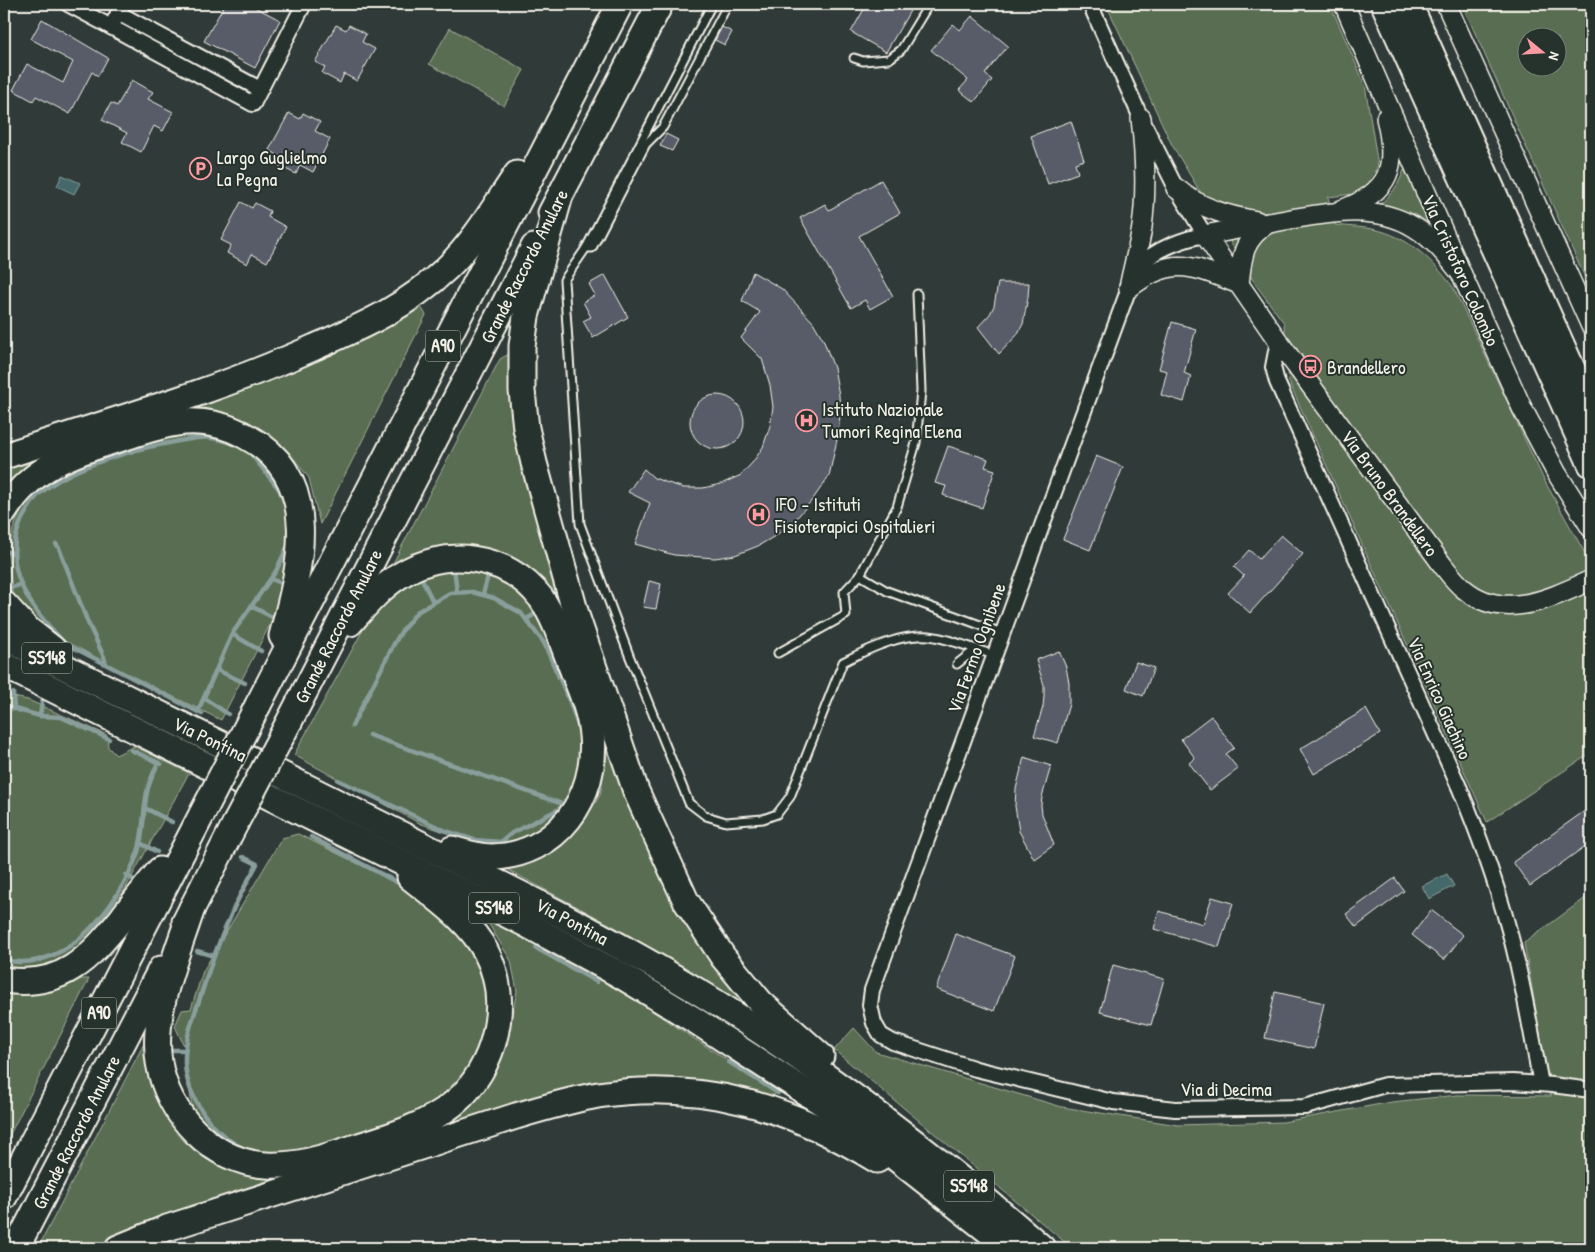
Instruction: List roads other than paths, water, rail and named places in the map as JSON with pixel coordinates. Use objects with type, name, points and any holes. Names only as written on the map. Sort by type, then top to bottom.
[{"type":"highway","name":"Grande Raccordo Anulare","points":[[4,1197],[620,4]]},
{"type":"highway","name":"Grande Raccordo Anulare","points":[[16,1248],[660,4]]},
{"type":"highway","name":"Via Cristoforo Colombo","points":[[1384,4],[1591,464]]},
{"type":"highway","points":[[1409,4],[1591,411]]},
{"type":"highway","points":[[4,456],[274,365],[363,326],[409,300],[446,268],[473,239],[584,74]]},
{"type":"highway","points":[[559,199],[524,328],[522,391],[526,428],[577,618],[636,791],[686,901],[724,957],[760,1003],[869,1097],[894,1127]]},
{"type":"highway","points":[[4,512],[26,482],[50,466],[98,445],[165,425],[191,422],[211,423],[226,427],[255,440],[288,475],[298,504],[300,518],[300,555],[297,575],[262,696]]},
{"type":"highway","points":[[308,685],[349,624],[373,598],[407,570],[439,559],[465,558],[483,561],[502,568],[532,588],[552,618],[587,708],[592,736],[592,764],[585,791],[577,808],[561,828],[551,838],[534,847],[493,857],[478,856],[449,848],[375,821]]},
{"type":"highway","points":[[4,604],[26,628],[90,679]]},
{"type":"highway","name":"Via Pontina","points":[[4,637],[527,897],[706,997],[849,1092],[973,1189],[1042,1248]]},
{"type":"highway","name":"Via Pontina","points":[[4,665],[524,923],[663,1000],[824,1104],[1010,1248]]},
{"type":"highway","points":[[4,685],[91,708]]},
{"type":"highway","points":[[4,980],[17,982],[40,981],[64,972],[84,960],[105,939],[197,822]]},
{"type":"highway","points":[[192,908],[164,995],[158,1026],[157,1044],[162,1079],[173,1102],[190,1127],[222,1152],[246,1162],[261,1164],[303,1162],[371,1142],[421,1123],[439,1113],[464,1094],[480,1072],[489,1052],[499,1018],[496,974],[476,936],[455,914],[372,848]]},
{"type":"highway","points":[[118,1248],[167,1228],[516,1116],[577,1100],[633,1092],[664,1090],[693,1092],[749,1102],[787,1114],[833,1135],[866,1153],[912,1183],[954,1203]]},
{"type":"main road","name":"Via Cristoforo Colombo","points":[[1344,4],[1462,275],[1531,427],[1591,528]]},
{"type":"main road","points":[[1446,4],[1591,326]]},
{"type":"main road","points":[[1205,235],[1335,212],[1355,205],[1369,197],[1380,186],[1390,168],[1391,161],[1391,142],[1375,72]]},
{"type":"main road","points":[[1129,288],[1143,212],[1144,156],[1141,118]]},
{"type":"main road","points":[[1176,188],[1192,201],[1213,211],[1236,218],[1268,223]]},
{"type":"main road","points":[[1335,212],[1382,214],[1413,226],[1434,243],[1462,275]]},
{"type":"main road","points":[[1129,288],[1150,273],[1168,266],[1177,265],[1202,270],[1239,284],[1246,244],[1257,230],[1268,223]]},
{"type":"main road","name":"Via Bruno Brandellero","points":[[1205,235],[1278,341],[1441,563],[1465,590],[1487,602],[1505,606],[1518,606],[1535,602],[1591,580]]},
{"type":"street","points":[[68,4],[253,104],[304,4]]},
{"type":"street","points":[[1090,4],[1141,118],[1176,188],[1205,235]]},
{"type":"street","points":[[110,27],[120,8],[260,89]]},
{"type":"street","name":"Via Fermo Ognibene","points":[[874,1024],[870,1005],[872,990],[1129,288],[1139,267],[1149,258],[1189,238],[1205,235]]},
{"type":"street","name":"Via Enrico Giachino","points":[[1278,341],[1273,366],[1277,382],[1460,789],[1487,859],[1516,956],[1541,1084]]},
{"type":"street","name":"Via di Decima","points":[[874,1024],[881,1035],[893,1042],[976,1069],[1113,1102],[1175,1109],[1305,1107],[1385,1085],[1507,1082],[1591,1090]]},
{"type":"lane","points":[[712,4],[586,248],[564,280],[580,524],[629,655],[689,804],[706,816],[726,822],[763,819],[777,814],[790,797],[843,662],[862,652],[905,637],[933,636],[994,654]]},
{"type":"lane","points":[[586,248],[592,248],[646,144],[663,127],[728,4]]},
{"type":"lane","points":[[854,58],[864,62],[889,58],[901,50],[929,4]]},
{"type":"lane","points":[[778,653],[846,615],[844,592],[860,575],[897,507],[916,443],[921,391],[917,294]]},
{"type":"lane","points":[[860,575],[887,591],[1002,633]]},
{"type":"lane","points":[[957,664],[976,649]]},
{"type":"water","points":[[62,175],[80,183],[74,194],[57,186]]},
{"type":"water","points":[[1447,874],[1454,886],[1429,899],[1422,886]]},
{"type":"waterway","points":[[202,714],[61,641],[37,612],[21,583],[16,568],[14,552],[16,536],[22,519],[39,494],[61,479],[85,467],[136,450],[196,438],[220,439],[239,446]]},
{"type":"waterway","points":[[252,455],[279,489],[284,501]]},
{"type":"waterway","points":[[198,711],[232,634],[276,571],[290,541]]},
{"type":"waterway","points":[[56,544],[106,664]]},
{"type":"waterway","points":[[5,552],[14,553]]},
{"type":"waterway","points":[[454,568],[457,592]]},
{"type":"waterway","points":[[483,594],[489,572]]},
{"type":"waterway","points":[[421,577],[433,602]]},
{"type":"waterway","points":[[271,579],[286,585]]},
{"type":"waterway","points":[[10,588],[19,585]]},
{"type":"waterway","points":[[352,726],[394,644],[417,612],[450,593],[472,592],[494,598],[521,613],[544,643],[570,702],[580,732]]},
{"type":"waterway","points":[[251,606],[276,619]]},
{"type":"waterway","points":[[527,619],[541,610]]},
{"type":"waterway","points":[[232,634],[261,651]]},
{"type":"waterway","points":[[217,670],[245,683]]},
{"type":"waterway","points":[[13,693],[14,709]]},
{"type":"waterway","points":[[204,698],[228,714]]},
{"type":"waterway","points":[[40,716],[42,702]]},
{"type":"waterway","points":[[4,706],[40,716],[61,717],[109,739]]},
{"type":"waterway","points":[[369,735],[565,805]]},
{"type":"waterway","points":[[131,750],[161,764]]},
{"type":"waterway","points":[[4,960],[27,962],[49,956],[70,946],[88,931],[104,913],[118,893],[138,852],[147,792],[158,763]]},
{"type":"waterway","points":[[338,780],[446,831],[474,840],[501,842],[512,833],[565,806]]},
{"type":"waterway","points":[[145,808],[172,822]]},
{"type":"waterway","points":[[311,837],[404,886]]},
{"type":"waterway","points":[[140,843],[157,852]]},
{"type":"waterway","points":[[243,857],[257,864],[237,902],[214,958],[189,1032],[185,1064],[191,1090],[204,1114],[222,1134],[243,1148]]},
{"type":"waterway","points":[[126,875],[139,883]]},
{"type":"waterway","points":[[536,948],[597,982]]},
{"type":"waterway","points":[[197,951],[214,956]]},
{"type":"waterway","points":[[170,1050],[185,1050]]},
{"type":"waterway","points":[[729,1062],[778,1093]]},
{"type":"place","name":"Largo Guglielmo La Pegna","points":[[201,168]]},
{"type":"place","name":"Brandellero","points":[[1311,367]]},
{"type":"place","name":"Istituto Nazionale Tumori Regina Elena","points":[[806,420]]},
{"type":"place","name":"IFO - Istituti Fisioterapici Ospitalieri","points":[[759,515]]}]
